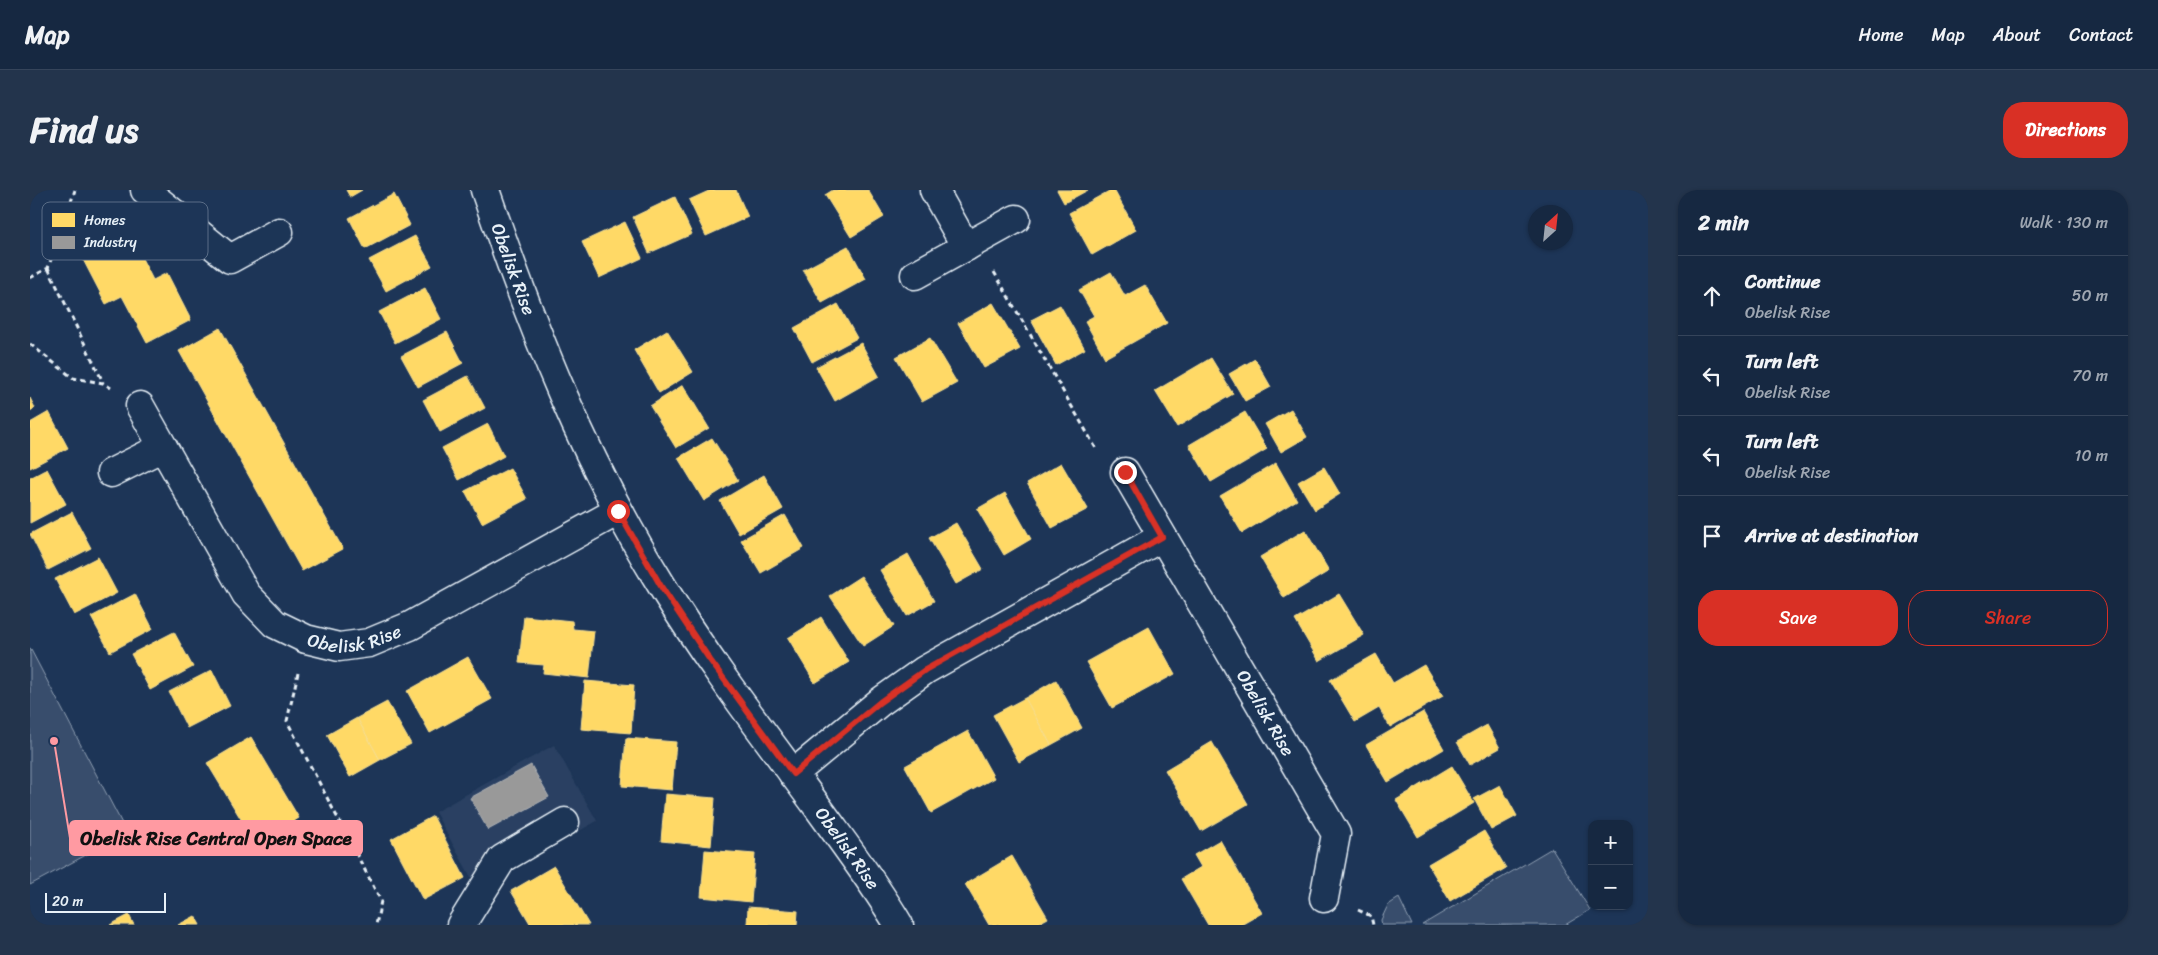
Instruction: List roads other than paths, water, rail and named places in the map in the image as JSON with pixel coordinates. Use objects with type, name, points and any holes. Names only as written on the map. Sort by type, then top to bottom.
[{"type":"street","points":[[145,190],[160,202]]},
{"type":"street","name":"Obelisk Rise","points":[[486,190],[543,350],[578,430],[618,511],[662,588],[710,660],[849,850],[899,925]]},
{"type":"street","points":[[934,190],[966,247]]},
{"type":"street","points":[[915,275],[1016,220]]},
{"type":"street","points":[[208,241],[230,259],[279,232]]},
{"type":"street","name":"Obelisk Rise","points":[[140,406],[246,594],[276,624],[306,639],[339,647],[369,643],[410,626],[618,511]]},
{"type":"street","points":[[111,474],[163,447]]},
{"type":"street","name":"Obelisk Rise","points":[[1125,472],[1336,834],[1324,898]]},
{"type":"street","points":[[793,774],[880,702],[925,670],[1162,537]]},
{"type":"street","points":[[461,925],[502,859],[565,822]]},
{"type":"place","name":"Obelisk Rise Central Open Space","points":[[54,741]]}]
